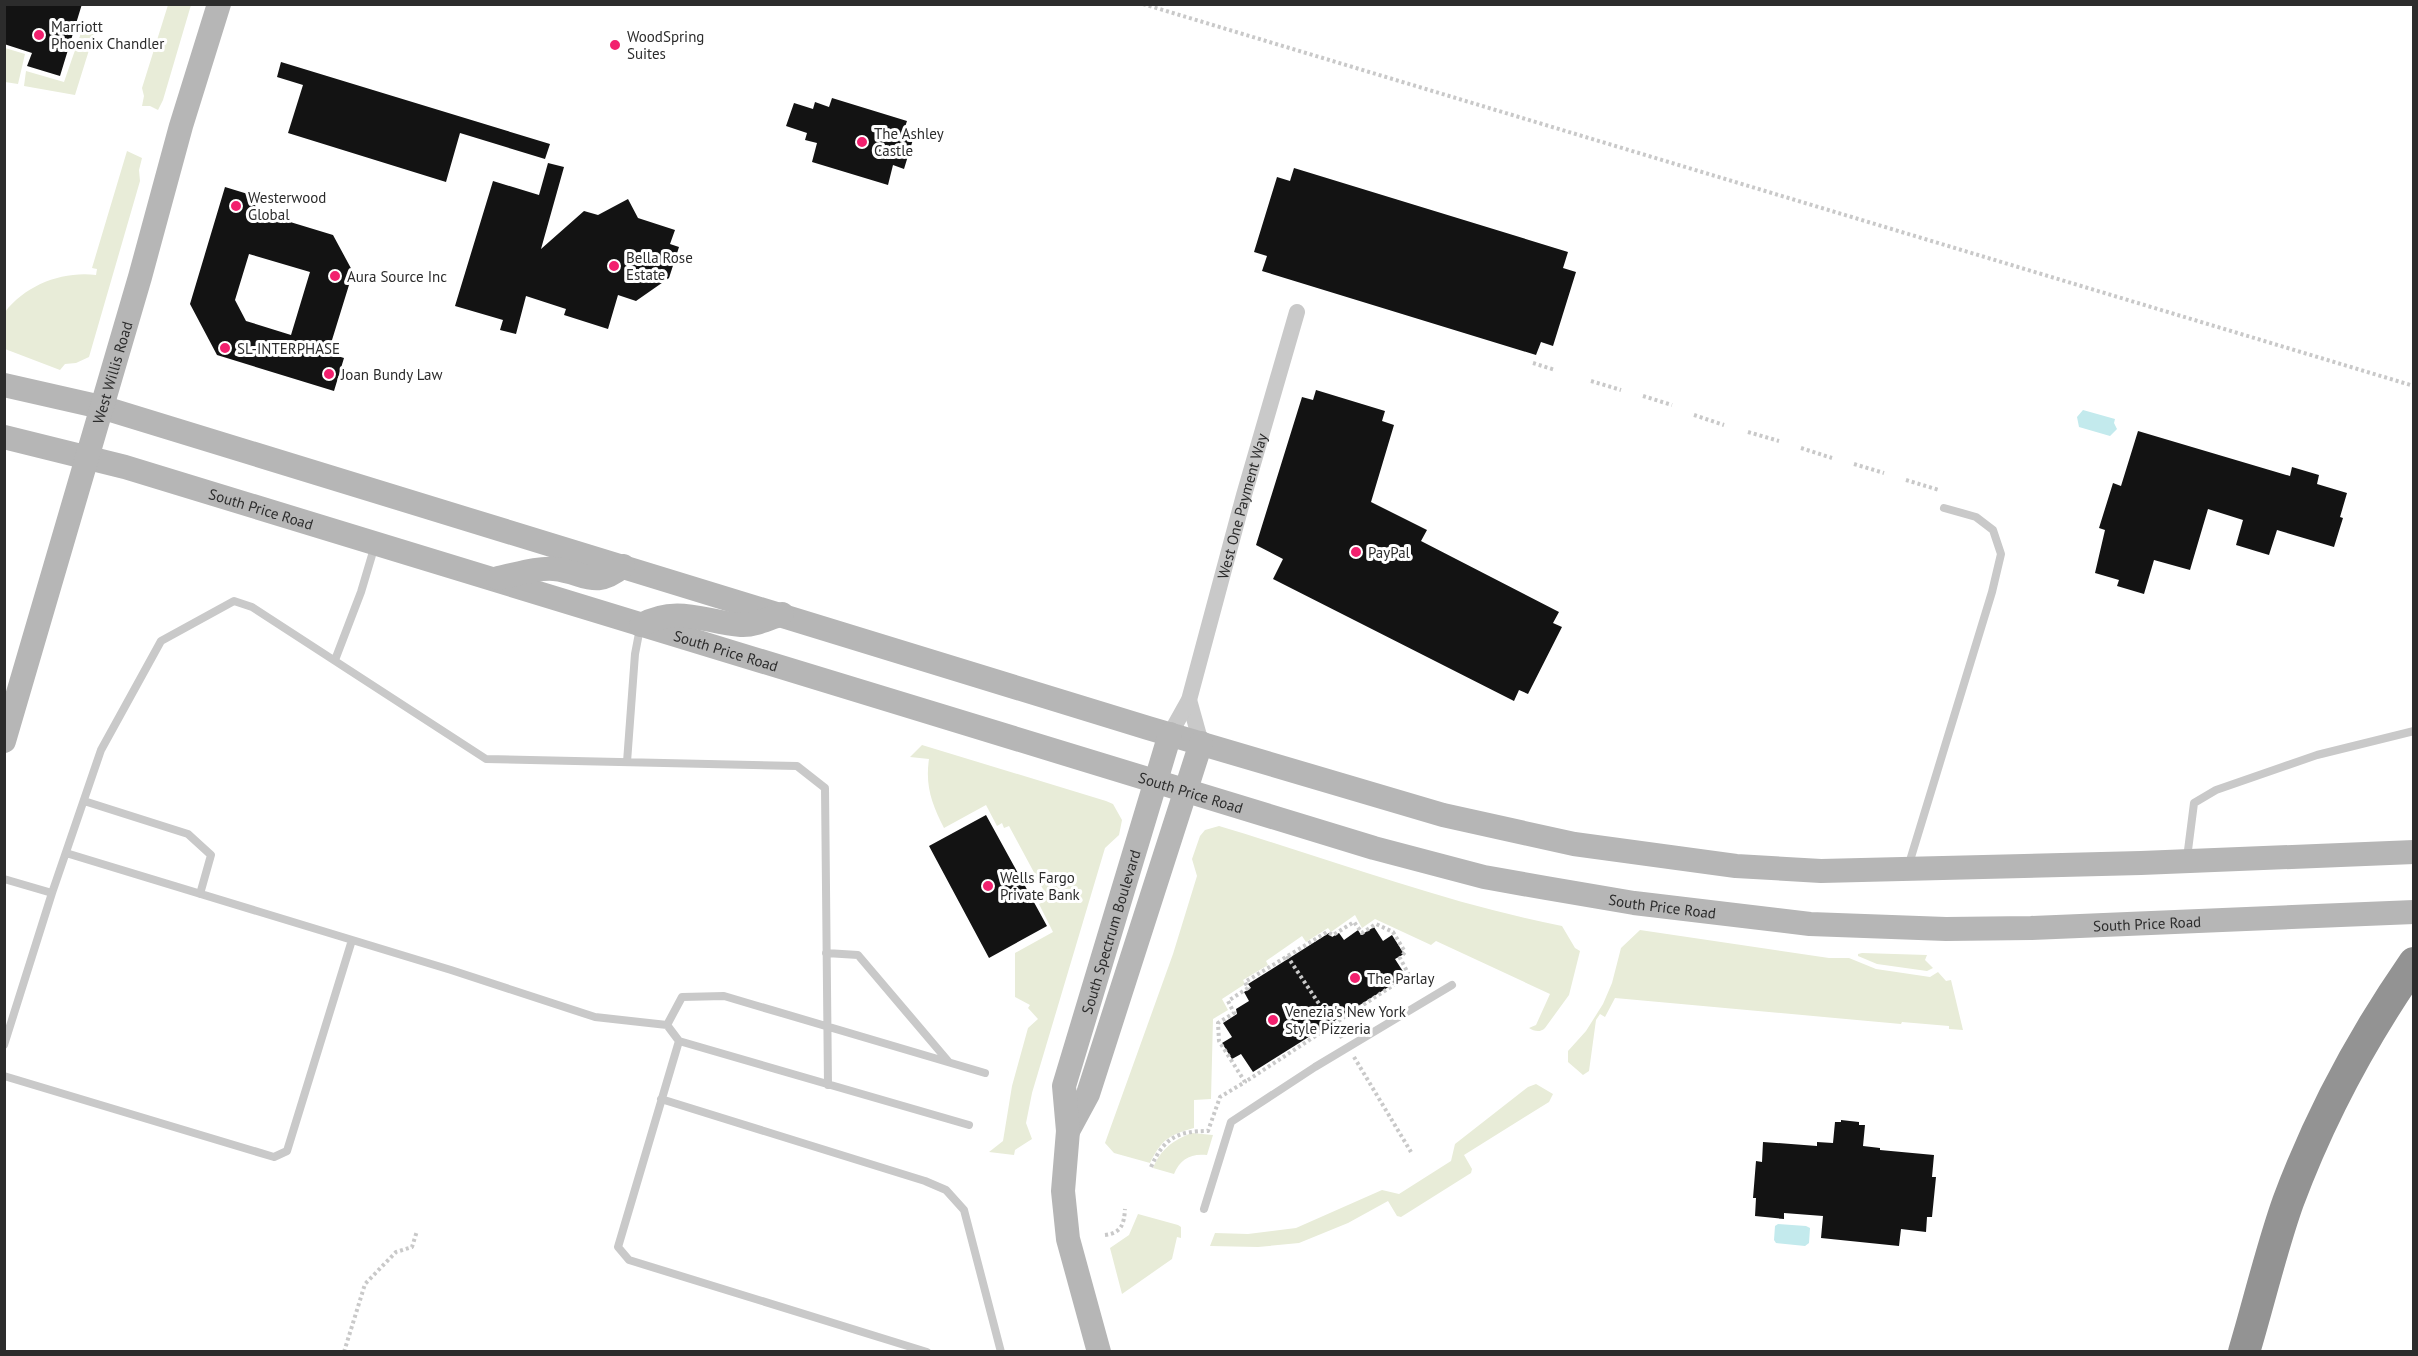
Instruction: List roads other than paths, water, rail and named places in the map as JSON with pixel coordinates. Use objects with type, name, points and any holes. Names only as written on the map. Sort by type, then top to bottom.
[{"type":"highway","points":[[2244,1352],[2288,1204],[2327,1107],[2364,1037],[2414,963]]},
{"type":"main road","name":"West Willis Road","points":[[4,741],[181,126],[219,4]]},
{"type":"main road","points":[[4,385],[101,407],[1170,734],[1443,815],[1574,844],[1736,866],[1821,871],[2414,852]]},
{"type":"main road","name":"South Price Road","points":[[4,437],[87,456],[1374,848],[1492,879],[1634,903],[1799,923],[1879,928],[2031,928],[2414,912]]},
{"type":"main road","points":[[493,579],[553,568],[594,580],[606,578],[623,566]]},
{"type":"main road","points":[[641,625],[653,618],[672,614],[744,626],[782,614]]},
{"type":"main road","name":"South Spectrum Boulevard","points":[[1100,1352],[1068,1239],[1063,1191],[1068,1131],[1064,1086],[1170,734]]},
{"type":"main road","name":"South Spectrum Boulevard","points":[[1068,1131],[1088,1094],[1201,743]]},
{"type":"street","name":"West One Payment Way","points":[[1170,734],[1189,700],[1244,495],[1297,312]]},
{"type":"street","points":[[1189,700],[1201,743]]},
{"type":"lane","points":[[1907,870],[1992,592],[2001,554],[1993,530],[1976,517],[1944,508]]},
{"type":"lane","points":[[335,660],[361,592],[375,543]]},
{"type":"lane","points":[[4,1045],[52,893],[101,750],[161,641],[234,601],[252,607],[486,759],[797,766],[825,788],[828,1085]]},
{"type":"lane","points":[[627,762],[635,654],[641,625]]},
{"type":"lane","points":[[2186,861],[2194,803],[2216,790],[2317,755],[2414,731]]},
{"type":"lane","points":[[84,801],[188,834],[211,855],[200,894]]},
{"type":"lane","points":[[66,853],[595,1017],[668,1024]]},
{"type":"lane","points":[[4,879],[52,893]]},
{"type":"lane","points":[[4,1076],[274,1157],[287,1151],[352,940]]},
{"type":"lane","points":[[826,953],[858,955],[949,1062]]},
{"type":"lane","points":[[1204,1209],[1231,1122],[1348,1047],[1452,985]]},
{"type":"lane","points":[[668,1024],[682,997],[724,996],[985,1073]]},
{"type":"lane","points":[[668,1024],[679,1041],[969,1125]]},
{"type":"lane","points":[[679,1041],[618,1247],[628,1260],[927,1352]]},
{"type":"lane","points":[[661,1099],[926,1181],[946,1190],[964,1210],[1001,1352]]},
{"type":"water","points":[[2083,410],[2115,419],[2117,429],[2110,436],[2079,427],[2077,417]]},
{"type":"water","points":[[1778,1224],[1810,1228],[1809,1243],[1805,1246],[1776,1243],[1774,1240],[1775,1226]]},
{"type":"place","name":"Marriott Phoenix Chandler","points":[[39,35]]},
{"type":"place","name":"WoodSpring Suites","points":[[615,45]]},
{"type":"place","name":"The Ashley Castle","points":[[862,142]]},
{"type":"place","name":"Westerwood Global","points":[[236,206]]},
{"type":"place","name":"Bella Rose Estate","points":[[614,266]]},
{"type":"place","name":"Aura Source Inc","points":[[335,276]]},
{"type":"place","name":"SL-INTERPHASE","points":[[225,348]]},
{"type":"place","name":"Joan Bundy Law","points":[[329,374]]},
{"type":"place","name":"PayPal","points":[[1356,552]]},
{"type":"place","name":"Wells Fargo Private Bank","points":[[988,886]]},
{"type":"place","name":"The Parlay","points":[[1355,978]]},
{"type":"place","name":"Venezia's New York Style Pizzeria","points":[[1273,1020]]}]
